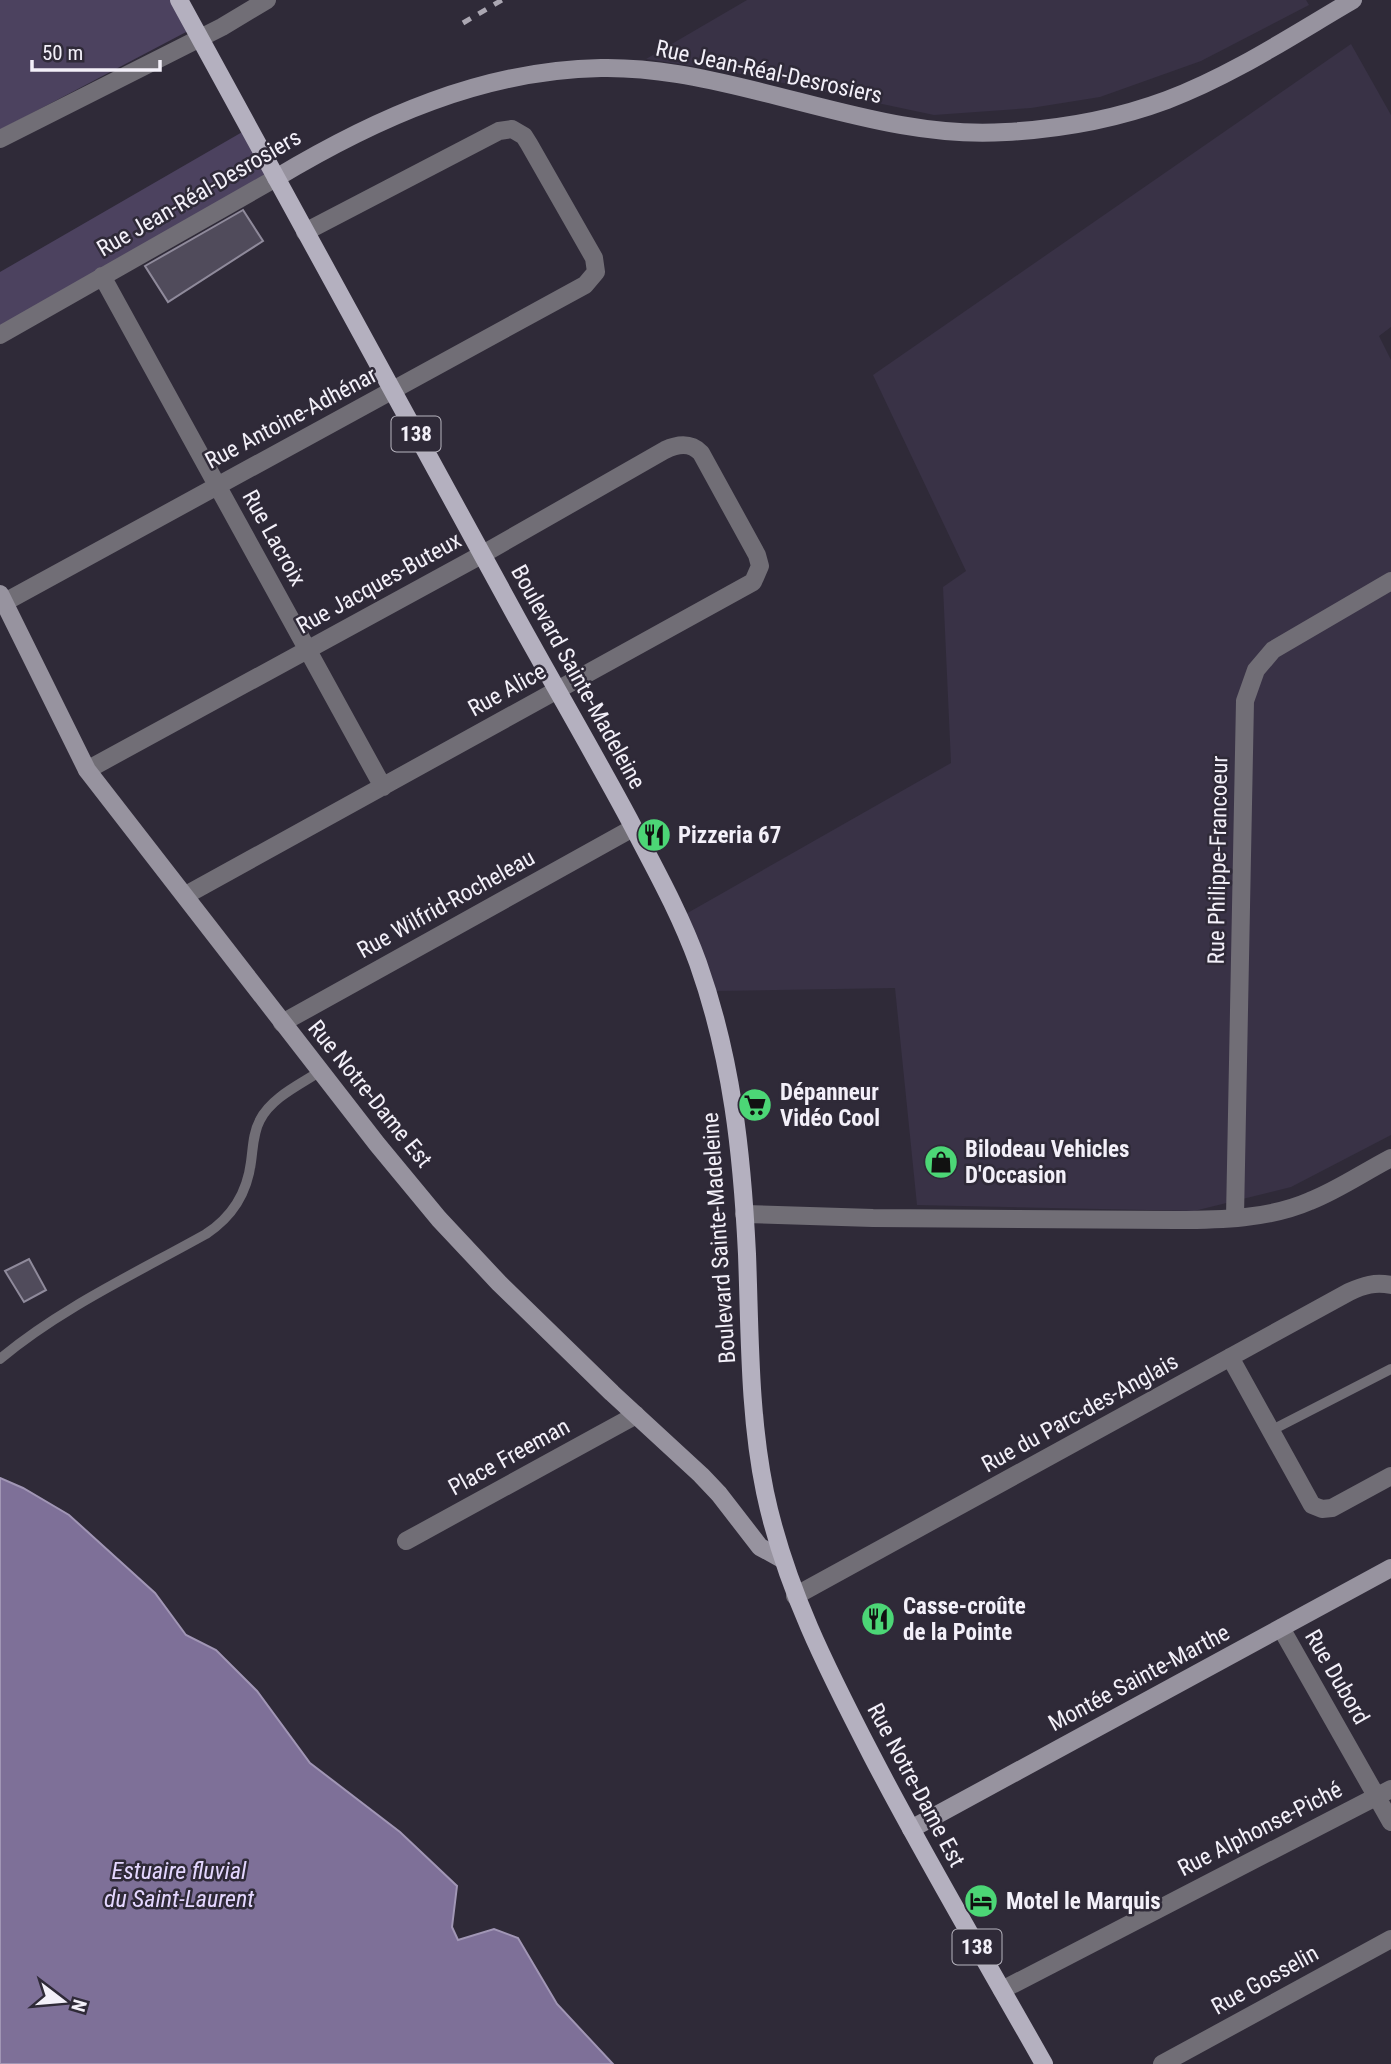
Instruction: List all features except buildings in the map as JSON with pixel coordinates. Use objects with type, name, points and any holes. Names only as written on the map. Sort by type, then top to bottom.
[{"type":"main road","name":"Boulevard Sainte-Madeleine","points":[[179,0],[681,918],[713,1009],[735,1105],[759,1454],[770,1512],[795,1596]]},
{"type":"main road","name":"Rue Notre-Dame Est","points":[[795,1596],[843,1700],[911,1829],[1044,2064]]},
{"type":"street","points":[[0,139],[200,38],[267,0]]},
{"type":"street","name":"Rue Jean-Réal-Desrosiers","points":[[0,335],[368,128],[401,112],[461,90],[528,74],[589,68],[632,69],[676,73],[865,118],[929,129],[991,133],[1067,125],[1144,108],[1193,89],[1248,61],[1353,0]]},
{"type":"street","name":"Rue Antoine-Adhénar","points":[[2,598],[393,392],[585,285],[596,272],[594,258],[529,144],[524,136],[512,129],[499,131],[305,232]]},
{"type":"street","name":"Rue Lacroix","points":[[102,276],[383,787]]},
{"type":"street","name":"Rue Jacques-Buteux","points":[[87,770],[483,554],[665,450],[678,445],[694,447]]},
{"type":"street","name":"Rue Alice","points":[[186,895],[748,586],[757,578],[760,566],[757,555],[708,464],[694,447]]},
{"type":"street","name":"Rue Philippe-Francoeur","points":[[1235,1217],[1245,701],[1256,670],[1273,650],[1391,581]]},
{"type":"street","name":"Rue Notre-Dame Est","points":[[2,598],[87,770],[186,895],[319,1072],[471,1254],[719,1494],[760,1547],[782,1559]]},
{"type":"street","name":"Rue Wilfrid-Rocheleau","points":[[282,1023],[633,828]]},
{"type":"street","points":[[744,1214],[860,1218],[1176,1220],[1235,1217],[1275,1212],[1303,1204],[1391,1158]]},
{"type":"street","name":"Rue du Parc-des-Anglais","points":[[795,1596],[1365,1284],[1391,1285]]},
{"type":"street","points":[[1230,1357],[1309,1501],[1317,1508],[1332,1508],[1391,1476]]},
{"type":"street","name":"Place Freeman","points":[[406,1541],[636,1415]]},
{"type":"street","name":"Montée Sainte-Marthe","points":[[911,1829],[1391,1568]]},
{"type":"street","name":"Rue Dubord","points":[[1281,1628],[1384,1793],[1391,1822]]},
{"type":"street","name":"Rue Alphonse-Piché","points":[[1002,1990],[1384,1793]]},
{"type":"street","name":"Rue Gosselin","points":[[1162,2064],[1391,1939]]},
{"type":"lane","points":[[0,1359],[23,1339],[51,1321],[206,1234],[222,1222],[237,1205],[246,1184],[260,1118],[271,1105],[319,1072]]},
{"type":"lane","points":[[1270,1430],[1391,1369]]},
{"type":"shaded area","points":[[0,0],[171,0],[188,31],[0,130]]},
{"type":"shaded area","points":[[747,0],[1306,0],[1309,5],[1201,61],[1100,97],[1031,108],[934,115],[731,72],[646,59]]},
{"type":"shaded area","points":[[1351,44],[1391,115],[1391,327],[1379,336],[1391,360],[1391,1135],[1291,1187],[1194,1211],[917,1205],[895,988],[713,991],[684,915],[951,763],[943,587],[966,571],[873,375]]},
{"type":"shaded area","points":[[244,131],[268,177],[0,329],[0,272]]},
{"type":"water","name":"Estuaire fluvial du Saint-Laurent","points":[[0,1478],[69,1515],[155,1593],[186,1635],[216,1650],[257,1691],[310,1763],[400,1832],[457,1886],[452,1927],[458,1940],[494,1929],[518,1938],[557,2004],[613,2064],[0,2064]]},
{"type":"railway","points":[[463,23],[502,0]]},
{"type":"place","name":"Pizzeria 67","points":[[654,835]]},
{"type":"place","name":"Dépanneur Vidéo Cool","points":[[755,1105]]},
{"type":"place","name":"Bilodeau Vehicles D'Occasion","points":[[941,1162]]},
{"type":"place","name":"Casse-croûte de la Pointe","points":[[878,1619]]},
{"type":"place","name":"Motel le Marquis","points":[[981,1901]]}]
